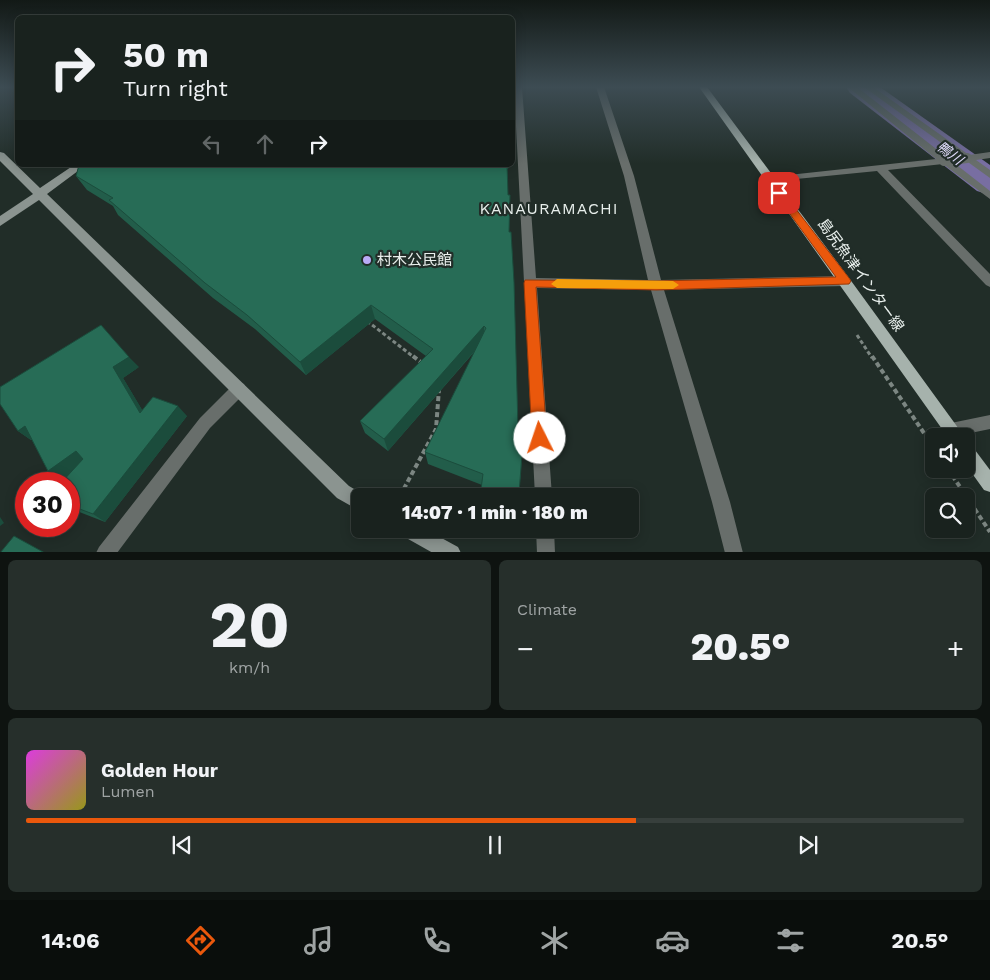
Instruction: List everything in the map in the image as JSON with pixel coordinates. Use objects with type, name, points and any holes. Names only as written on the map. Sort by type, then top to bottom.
[{"type":"main road","name":"島尻魚津インター線","points":[[722,113],[949,428]]},
{"type":"main road","points":[[975,463],[990,484]]},
{"type":"street","points":[[520,113],[543,488]]},
{"type":"street","points":[[608,113],[628,176],[656,285],[721,502],[734,552]]},
{"type":"street","points":[[885,113],[990,196]]},
{"type":"street","points":[[904,113],[990,175]]},
{"type":"street","points":[[0,155],[343,492],[351,497]]},
{"type":"street","points":[[770,180],[990,155]]},
{"type":"street","points":[[0,222],[78,167]]},
{"type":"street","points":[[880,168],[990,282]]},
{"type":"street","points":[[530,283],[656,285],[845,281]]},
{"type":"street","points":[[105,552],[205,423],[239,389]]},
{"type":"street","points":[[970,428],[990,422]]},
{"type":"street","points":[[425,538],[452,552]]},
{"type":"street","points":[[545,538],[546,552]]},
{"type":"path","points":[[363,318],[425,365]]},
{"type":"path","points":[[404,488],[436,429],[440,385]]},
{"type":"path","points":[[954,478],[990,532]]},
{"type":"building","points":[[78,167],[507,167],[508,195],[510,195],[509,232],[511,232],[514,282],[518,429],[524,429],[519,488],[481,488],[483,474],[425,452],[486,328],[484,326],[384,439],[360,421],[433,349],[371,305],[300,362],[247,315],[205,283],[109,200],[113,198],[76,176]]},
{"type":"building","points":[[101,325],[129,357],[113,367],[140,413],[153,397],[178,406],[93,514],[80,509],[80,472],[71,472],[83,459],[76,451],[48,471],[25,426],[18,431],[0,404],[0,387]]},
{"type":"building","points":[[14,536],[43,552],[1,552]]},
{"type":"waterway","name":"鴨川","points":[[896,113],[990,183]]},
{"type":"slow traffic","points":[[557,284],[673,285]]},
{"type":"place","name":"村木公民館","points":[[367,260]]},
{"type":"district","name":"KANAURAMACHI","points":[[549,208]]},
{"type":"route","points":[[540,438],[530,283],[656,285],[845,281],[779,193]]}]
